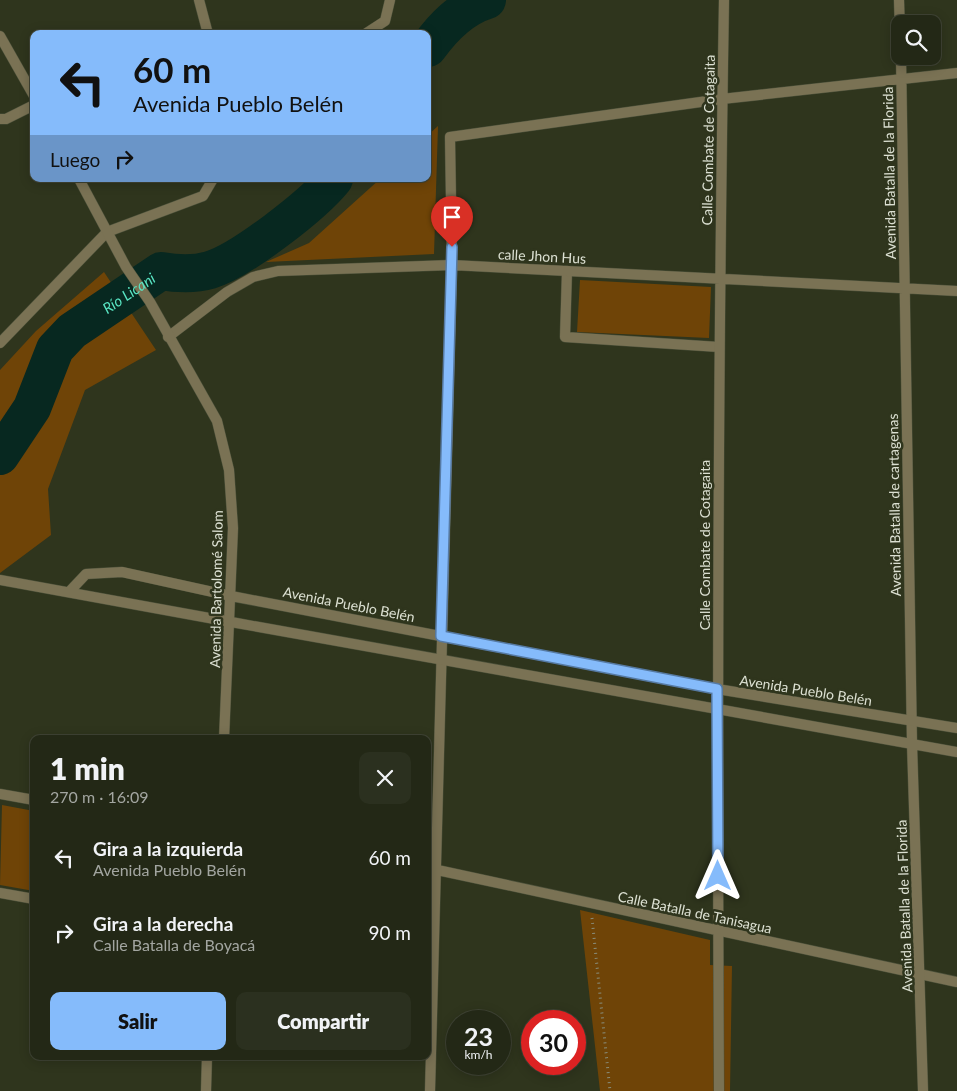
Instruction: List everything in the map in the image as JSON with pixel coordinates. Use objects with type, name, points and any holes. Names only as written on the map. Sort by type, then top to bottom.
[{"type":"street","points":[[200,0],[207,30]]},
{"type":"street","points":[[370,30],[385,21],[390,0]]},
{"type":"street","name":"Calle Combate de Cotagaita","points":[[719,1091],[717,689],[719,279],[724,0]]},
{"type":"street","points":[[899,0],[899,15]]},
{"type":"street","points":[[0,36],[30,89]]},
{"type":"street","name":"Avenida Batalla de la Florida","points":[[901,65],[905,288]]},
{"type":"street","points":[[431,980],[432,869],[442,660],[441,636],[452,265],[450,137],[722,99],[957,73]]},
{"type":"street","points":[[0,118],[6,118],[30,106]]},
{"type":"street","name":"Avenida Bartolomé Salom","points":[[81,182],[126,268],[150,302],[217,421],[227,462],[233,528],[231,622],[224,735]]},
{"type":"street","points":[[0,343],[4,334],[107,232],[203,196],[211,182]]},
{"type":"street","name":"calle Jhon Hus","points":[[168,336],[227,292],[253,277],[278,271],[452,265],[957,291]]},
{"type":"street","points":[[567,271],[565,338],[719,347]]},
{"type":"street","name":"Avenida Batalla de cartagenas","points":[[905,288],[911,721]]},
{"type":"street","name":"Avenida Pueblo Belén","points":[[69,592],[86,574],[122,572],[231,596],[717,689],[957,728]]},
{"type":"street","points":[[0,580],[957,752]]},
{"type":"street","name":"Avenida Batalla de la Florida","points":[[911,721],[923,1091]]},
{"type":"street","points":[[0,794],[30,799]]},
{"type":"street","name":"Calle Batalla de Tanisagua","points":[[432,869],[718,931],[920,972],[957,982]]},
{"type":"street","points":[[0,893],[30,898]]},
{"type":"street","points":[[206,1091],[208,1060]]},
{"type":"street","points":[[430,1060],[430,1091]]},
{"type":"path","points":[[591,903],[610,1091]]},
{"type":"shaded area","points":[[438,126],[434,254],[266,262],[309,243],[377,182],[431,182],[431,132]]},
{"type":"shaded area","points":[[104,272],[156,350],[85,390],[48,489],[51,535],[0,573],[0,370],[36,331]]},
{"type":"shaded area","points":[[580,280],[711,287],[709,338],[577,332]]},
{"type":"shaded area","points":[[2,805],[30,810],[30,890],[0,885]]},
{"type":"shaded area","points":[[580,910],[710,940],[710,965],[732,966],[730,1091],[600,1091]]},
{"type":"waterway","name":"Río Licani","points":[[431,44],[453,19],[469,8],[487,0]]},
{"type":"waterway","name":"Río Licani","points":[[0,456],[32,408],[55,349],[72,331],[161,271],[186,274],[204,272],[240,256],[294,217],[331,182]]},
{"type":"route","points":[[452,247],[441,636],[717,689],[718,876]]}]
